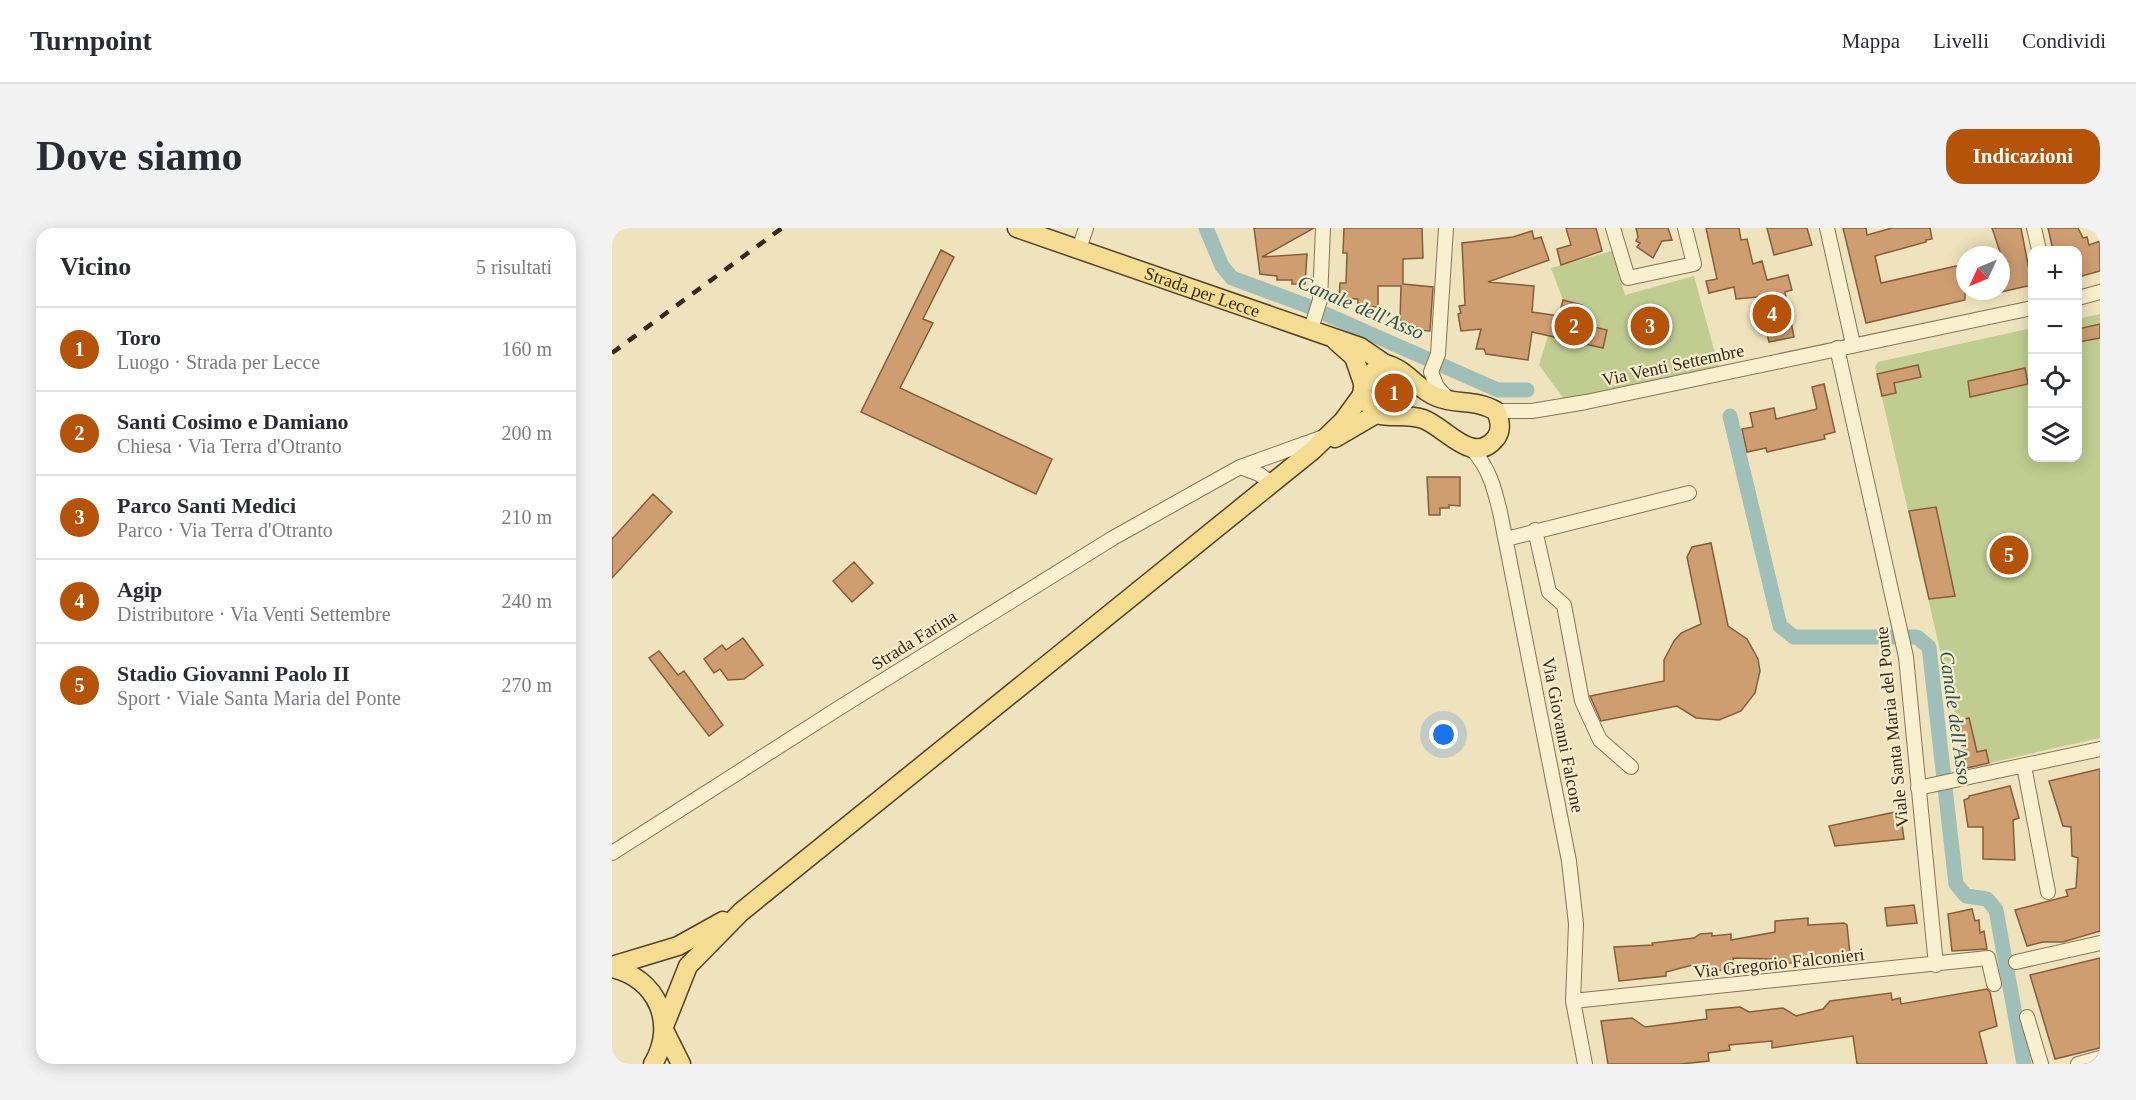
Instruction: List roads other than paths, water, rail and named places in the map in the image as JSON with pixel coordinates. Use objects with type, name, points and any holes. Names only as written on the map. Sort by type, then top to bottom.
[{"type":"main road","name":"Strada per Lecce","points":[[1017,228],[1312,324],[1335,339],[1360,347],[1385,364],[1397,367],[1424,389],[1449,400]]},
{"type":"main road","points":[[1335,339],[1354,357],[1362,389],[1376,414]]},
{"type":"main road","points":[[654,1064],[661,1052],[665,1028],[688,966],[741,912],[1313,450],[1343,422],[1371,372],[1385,364]]},
{"type":"main road","points":[[1313,450],[1376,414],[1421,418],[1442,428],[1463,446],[1472,449],[1482,448],[1497,434],[1496,411],[1483,403],[1449,400]]},
{"type":"main road","points":[[612,967],[678,946],[741,912]]},
{"type":"main road","points":[[612,967],[640,979],[652,992],[661,1007],[665,1028],[681,1064]]},
{"type":"street","points":[[1079,249],[1086,228]]},
{"type":"street","points":[[1312,324],[1320,300],[1323,228]]},
{"type":"street","points":[[1447,228],[1438,354],[1431,372],[1437,387],[1449,400]]},
{"type":"street","points":[[1613,228],[1628,278],[1694,264],[1685,228]]},
{"type":"street","points":[[1827,228],[1853,344]]},
{"type":"street","points":[[2034,228],[2038,246]]},
{"type":"street","points":[[2082,297],[2100,292]]},
{"type":"street","name":"Via Venti Settembre","points":[[1496,411],[1532,411],[2028,309]]},
{"type":"street","name":"Viale Santa Maria del Ponte","points":[[1838,348],[1906,657],[1924,787],[1936,965]]},
{"type":"street","name":"Via Venti Settembre","points":[[1497,434],[1532,411]]},
{"type":"street","name":"Via Giovanni Falcone","points":[[1492,478],[1497,434]]},
{"type":"street","name":"Strada Farina","points":[[612,853],[839,708],[1113,538],[1240,467],[1329,435]]},
{"type":"street","name":"Via Giovanni Falcone","points":[[1472,449],[1492,478],[1569,861],[1576,924],[1574,1001],[1585,1064]]},
{"type":"street","points":[[1240,467],[1259,474],[1270,483]]},
{"type":"street","points":[[1506,539],[1689,493]]},
{"type":"street","points":[[1535,530],[1549,592],[1564,605],[1582,701],[1600,740],[1630,767]]},
{"type":"street","points":[[1924,787],[2100,749]]},
{"type":"street","points":[[2024,766],[2048,892]]},
{"type":"street","points":[[2016,962],[2100,943]]},
{"type":"street","name":"Via Gregorio Falconieri","points":[[1574,1001],[1988,958],[1994,984]]},
{"type":"street","points":[[2028,1017],[2041,1064]]},
{"type":"street","points":[[2078,1064],[2100,1058]]},
{"type":"waterway","name":"Canale dell'Asso","points":[[1206,228],[1222,266],[1232,278],[1305,305],[1498,390],[1527,390]]},
{"type":"waterway","name":"Canale dell'Asso","points":[[1730,416],[1780,626],[1794,637],[1917,637],[1929,647],[1956,884],[1966,896],[1987,899],[1996,910],[2024,1064]]},
{"type":"railway","points":[[612,353],[782,228]]},
{"type":"place","name":"Agip","points":[[1772,314]]},
{"type":"place","name":"Santi Cosimo e Damiano","points":[[1574,326]]},
{"type":"place","name":"Parco Santi Medici","points":[[1650,326]]},
{"type":"place","name":"Toro","points":[[1394,393]]},
{"type":"place","name":"Stadio Giovanni Paolo II","points":[[2009,555]]}]
